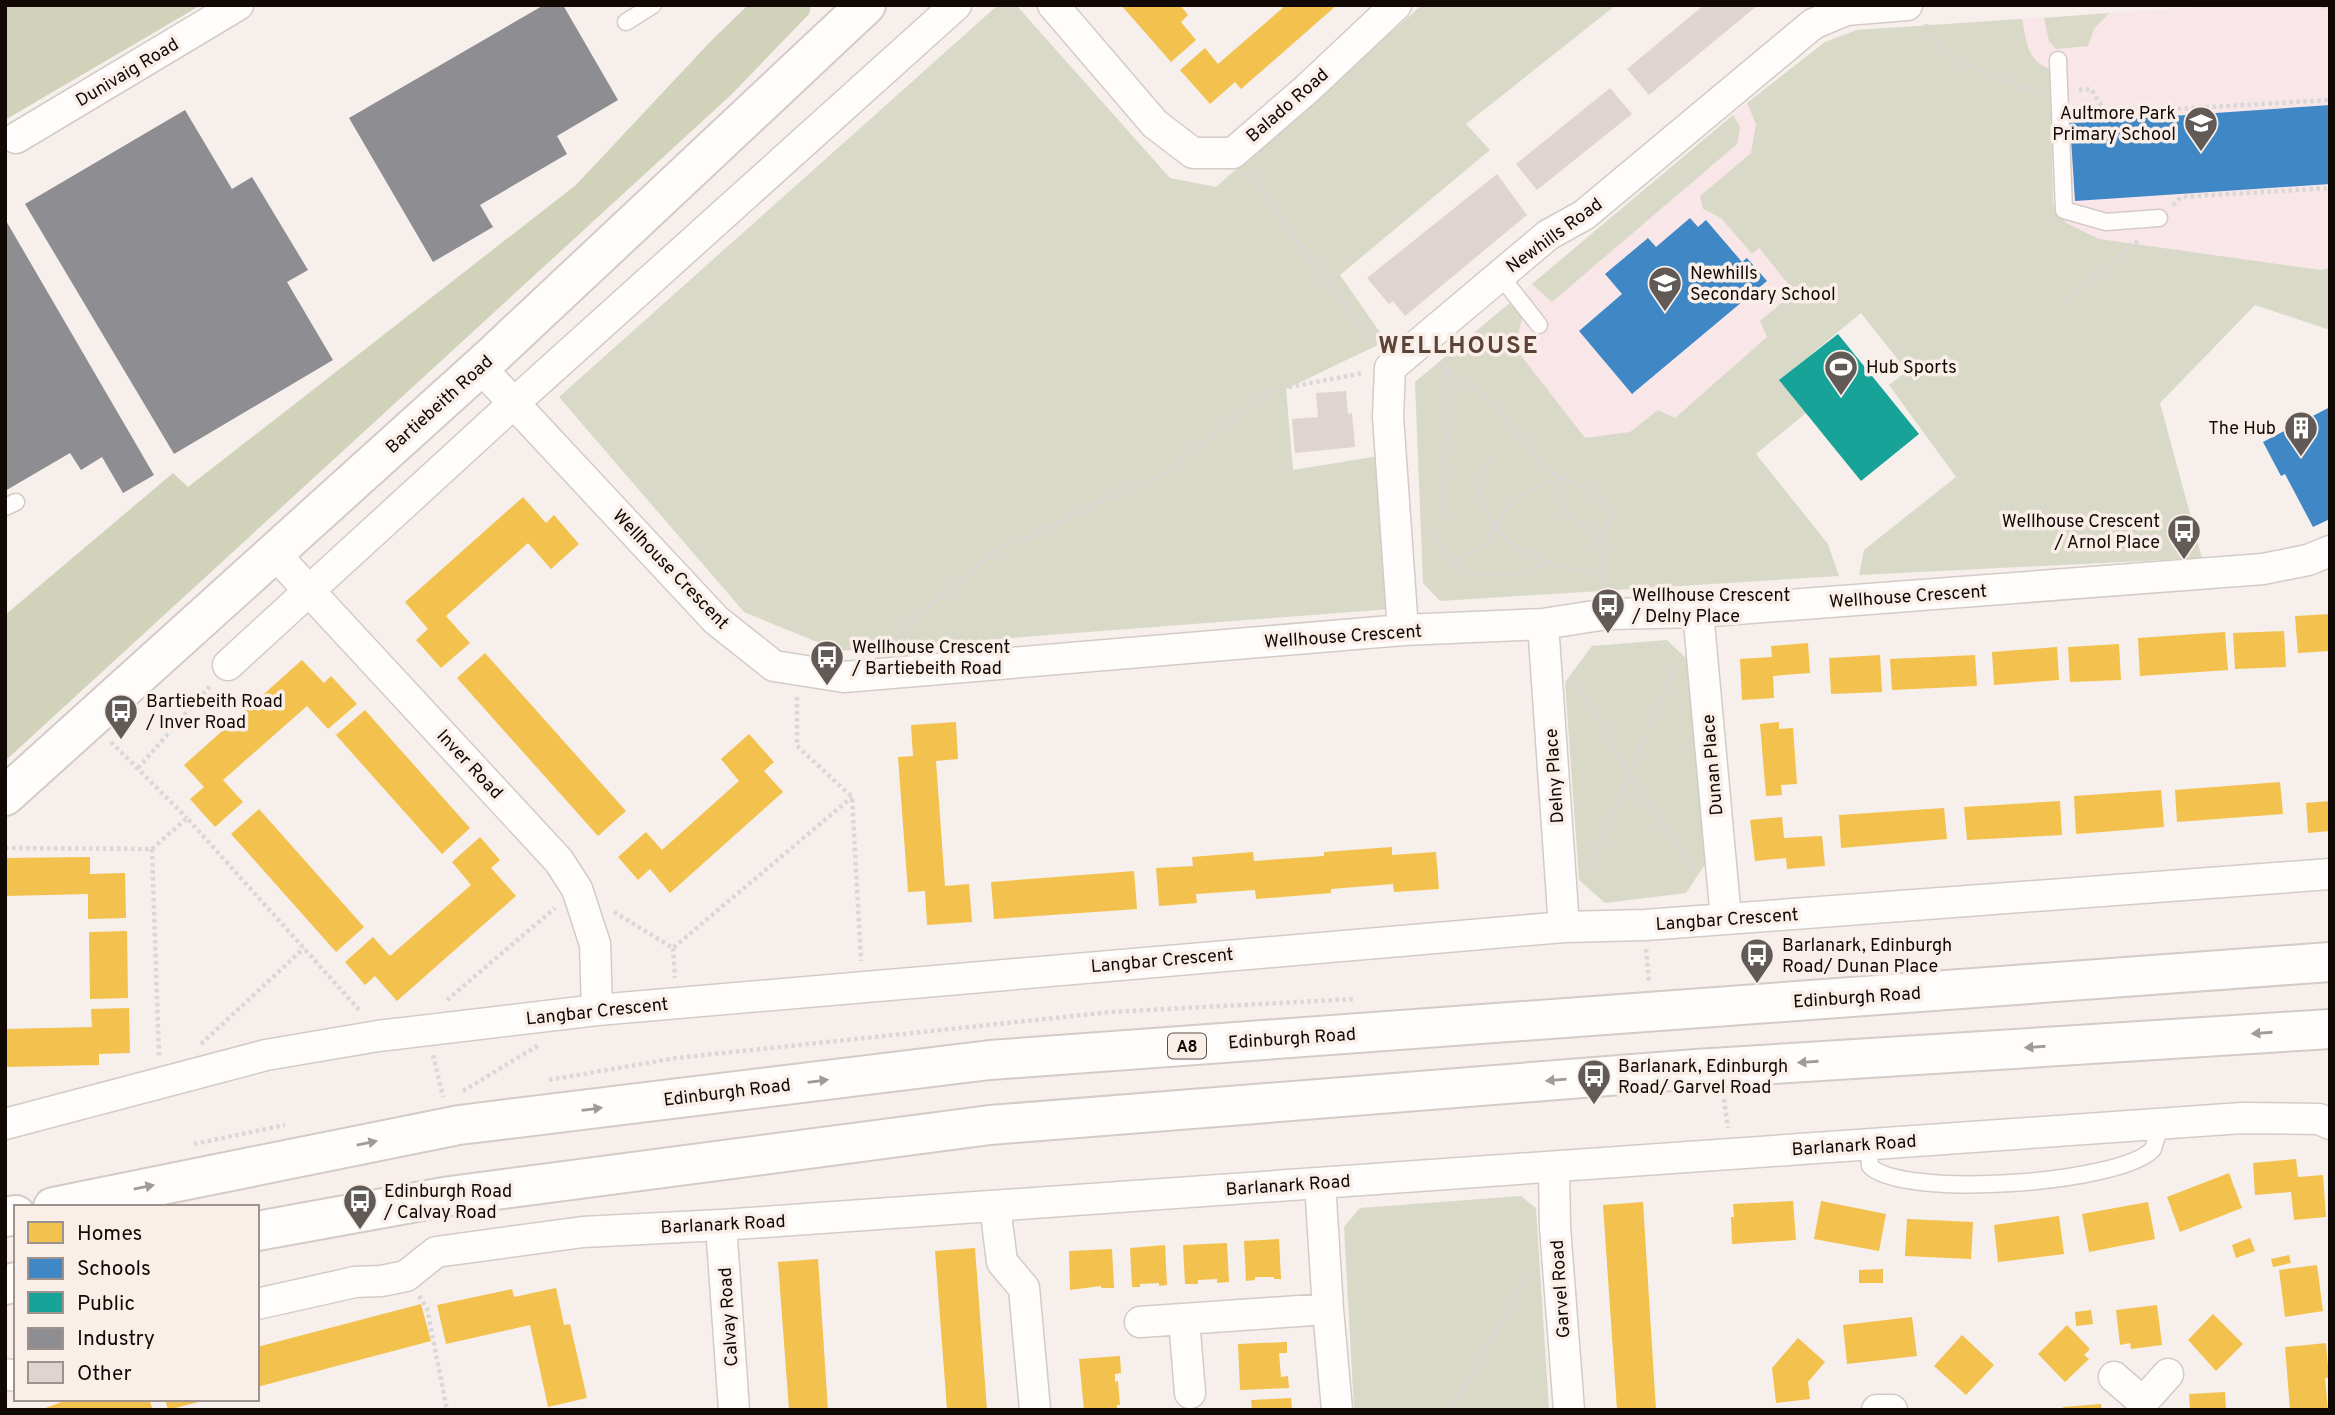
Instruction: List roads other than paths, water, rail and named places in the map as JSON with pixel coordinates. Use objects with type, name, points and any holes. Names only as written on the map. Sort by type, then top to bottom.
[{"type":"main road","name":"Bartiebeith Road","points":[[5,796],[480,367],[866,5]]},
{"type":"main road","name":"Edinburgh Road","points":[[63,1205],[459,1125],[990,1060],[2330,962]]},
{"type":"main road","points":[[259,1231],[450,1196],[990,1125],[1696,1069],[2330,1029]]},
{"type":"street","name":"Dunivaig Road","points":[[11,141],[238,5]]},
{"type":"street","points":[[228,665],[956,5]]},
{"type":"street","name":"Balado Road","points":[[1053,5],[1155,124],[1193,153],[1233,153],[1308,88],[1396,5]]},
{"type":"street","name":"Newhills Road","points":[[1403,630],[1388,417],[1390,368],[1499,274],[1548,235],[1584,215],[1813,24],[1846,10],[1916,10]]},
{"type":"street","name":"Wellhouse Crescent","points":[[480,367],[716,620],[774,666],[844,677],[1403,630],[1544,624],[1607,614],[1698,612],[2263,569],[2308,560],[2330,551]]},
{"type":"street","name":"Inver Road","points":[[274,552],[559,861],[577,889],[595,944],[597,1010]]},
{"type":"street","name":"Dunan Place","points":[[1698,612],[1726,919]]},
{"type":"street","name":"Delny Place","points":[[1544,624],[1564,927]]},
{"type":"street","name":"Langbar Crescent","points":[[5,1124],[267,1055],[377,1035],[597,1010],[1564,927],[1726,919],[2330,874]]},
{"type":"street","name":"Barlanark Road","points":[[259,1304],[355,1282],[382,1281],[406,1276],[436,1252],[583,1232],[1554,1168],[1731,1153],[2242,1118],[2319,1119],[2330,1124]]},
{"type":"street","name":"Garvel Road","points":[[1554,1168],[1555,1227],[1569,1410]]},
{"type":"street","points":[[1320,1183],[1337,1410]]},
{"type":"street","points":[[995,1206],[1002,1262],[1024,1287],[1035,1410]]},
{"type":"street","name":"Calvay Road","points":[[721,1225],[734,1410]]},
{"type":"street","points":[[1140,1322],[1328,1309]]},
{"type":"street","points":[[1184,1319],[1190,1393]]},
{"type":"street","points":[[2114,1377],[2143,1406],[2168,1374]]},
{"type":"street","points":[[1877,1410],[1892,1410]]},
{"type":"lane","points":[[626,22],[653,5]]},
{"type":"lane","points":[[2058,60],[2064,210],[2106,222],[2159,218]]},
{"type":"lane","points":[[1499,274],[1539,325]]},
{"type":"lane","points":[[1868,1145],[1870,1166],[1889,1177],[1975,1185],[2022,1182],[2063,1179],[2110,1170],[2134,1162],[2153,1149],[2157,1136],[2156,1124]]},
{"type":"place","name":"Aultmore Park Primary School","points":[[2201,153]]},
{"type":"place","name":"Newhills Secondary School","points":[[1665,313]]},
{"type":"place","name":"Hub Sports","points":[[1841,397]]},
{"type":"place","name":"The Hub","points":[[2301,458]]},
{"type":"place","name":"Wellhouse Crescent / Arnol Place","points":[[2184,561]]},
{"type":"place","name":"Wellhouse Crescent / Delny Place","points":[[1608,635]]},
{"type":"place","name":"Wellhouse Crescent / Bartiebeith Road","points":[[827,687]]},
{"type":"place","name":"Bartiebeith Road / Inver Road","points":[[121,741]]},
{"type":"place","name":"Barlanark, Edinburgh Road/ Dunan Place","points":[[1757,985]]},
{"type":"place","name":"Barlanark, Edinburgh Road/ Garvel Road","points":[[1594,1106]]},
{"type":"place","name":"Edinburgh Road / Calvay Road","points":[[360,1231]]},
{"type":"district","name":"WELLHOUSE","points":[[1459,345]]}]
